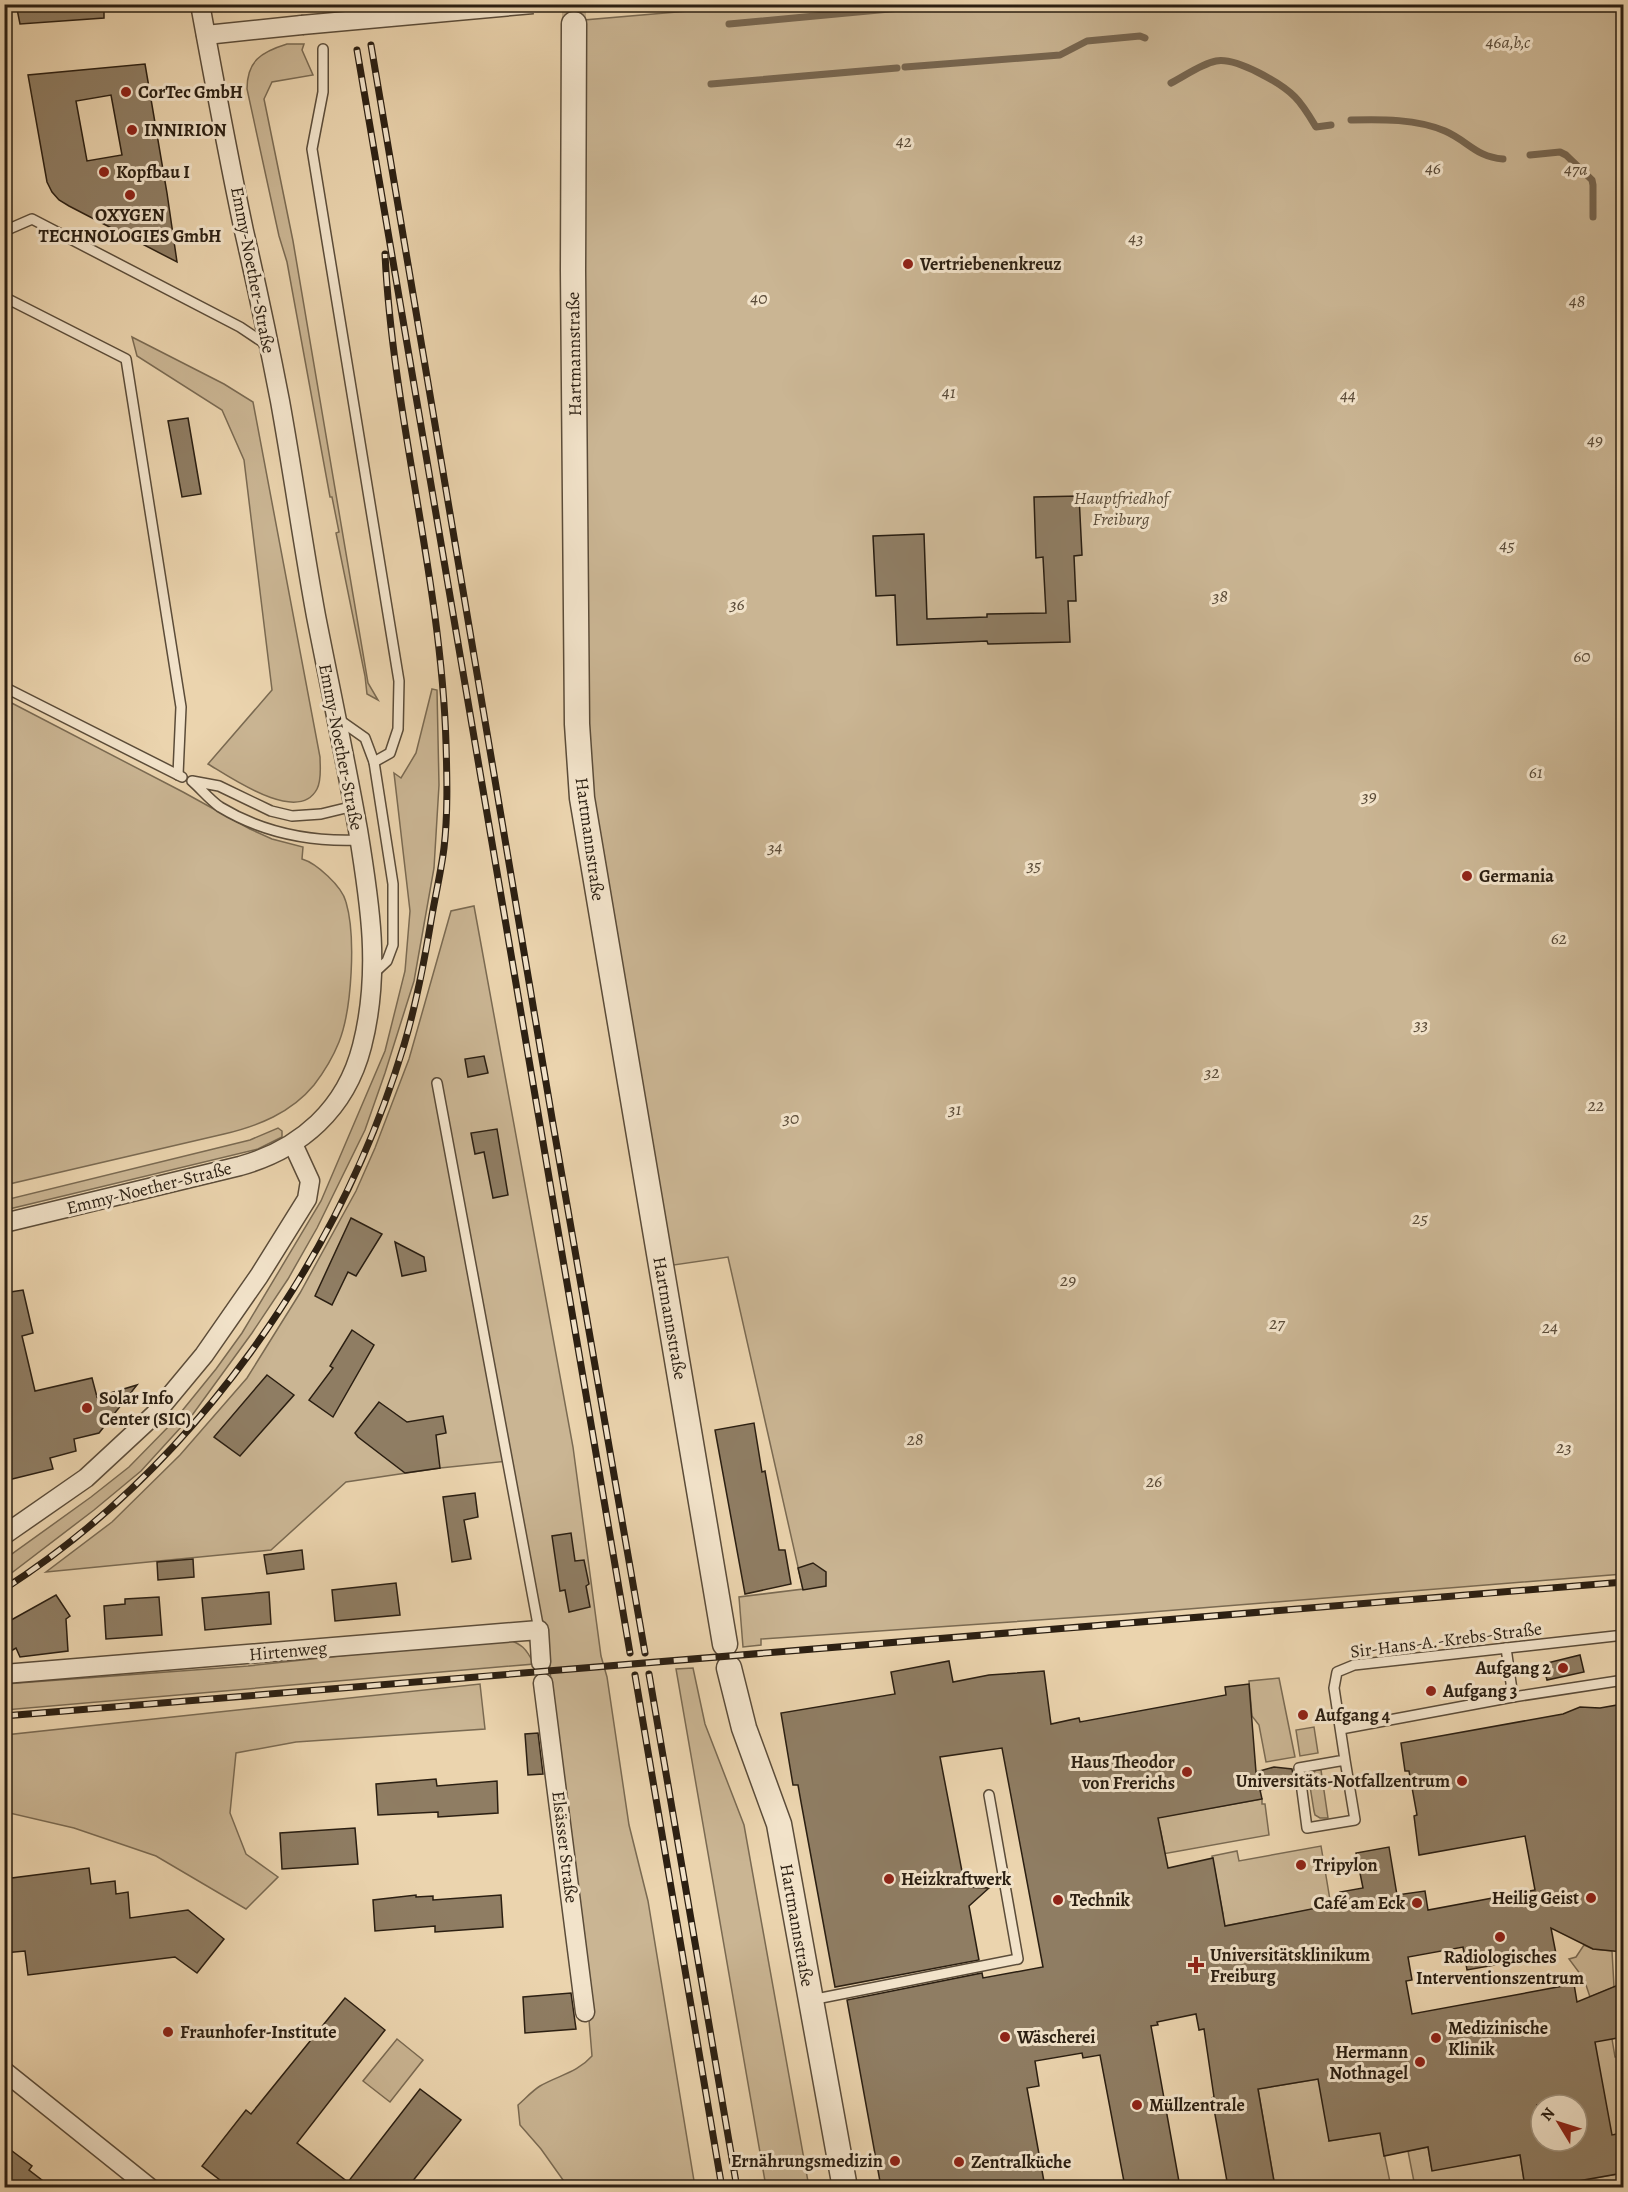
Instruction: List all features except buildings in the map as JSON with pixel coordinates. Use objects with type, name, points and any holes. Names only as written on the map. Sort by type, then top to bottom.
[{"type":"street","name":"Emmy-Noether-Straße","points":[[4,1223],[248,1164],[293,1144],[325,1116],[349,1083],[364,1038],[373,974],[371,914],[354,807],[268,346],[200,4]]},
{"type":"street","points":[[206,35],[533,4]]},
{"type":"street","name":"Hartmannstraße","points":[[574,24],[573,270],[577,712],[582,798],[725,1644]]},
{"type":"street","points":[[4,1535],[86,1478],[155,1414],[204,1355],[259,1276],[307,1199],[310,1181],[293,1144]]},
{"type":"street","points":[[539,1630],[541,1662]]},
{"type":"street","name":"Hirtenweg","points":[[4,1674],[539,1630]]},
{"type":"street","name":"Hartmannstraße","points":[[729,1668],[744,1728],[779,1824],[845,2187]]},
{"type":"street","name":"Elsässer Straße","points":[[543,1683],[585,2012]]},
{"type":"street","points":[[4,2071],[150,2187]]},
{"type":"lane","points":[[323,49],[323,92],[312,149],[399,681],[398,729],[390,753],[374,762]]},
{"type":"lane","points":[[4,226],[9,229],[32,219],[240,327],[268,346]]},
{"type":"lane","points":[[4,297],[126,360],[181,707],[178,775]]},
{"type":"lane","points":[[4,687],[178,775],[192,781],[219,786],[271,811],[292,816],[321,814],[354,807]]},
{"type":"lane","points":[[337,718],[365,738],[374,762],[393,884],[393,945],[387,962],[373,974]]},
{"type":"lane","points":[[192,781],[219,806],[262,827],[291,837],[333,841],[359,840]]},
{"type":"lane","points":[[437,1083],[539,1630]]},
{"type":"lane","name":"Sir-Hans-A.-Krebs-Straße","points":[[1346,1760],[1299,1767],[1307,1828],[1355,1820],[1346,1760],[1334,1688],[1337,1672],[1354,1665],[1623,1635]]},
{"type":"lane","points":[[1506,1648],[1513,1697]]},
{"type":"lane","points":[[1341,1729],[1513,1697],[1623,1680]]},
{"type":"lane","points":[[811,2000],[1018,1959],[989,1795]]},
{"type":"green space","name":"Hauptfriedhof Freiburg","points":[[771,4],[1623,5],[1623,1574],[1126,1614],[761,1639],[761,1645],[743,1647],[739,1597],[803,1589],[728,1257],[667,1266],[590,798],[585,698],[584,20]]},
{"type":"green space","points":[[287,44],[304,44],[302,50],[313,75],[272,82],[264,99],[293,241],[368,683],[378,700],[367,694],[336,533],[339,532],[332,497],[330,497],[287,262],[279,236],[247,89],[250,71],[257,59],[270,50]]},
{"type":"green space","points":[[132,337],[224,384],[253,402],[320,757],[319,785],[308,799],[295,802],[264,795],[208,764],[272,690],[244,460],[222,410],[137,356]]},
{"type":"green space","points":[[432,689],[437,690],[439,785],[434,868],[414,981],[365,1130],[317,1228],[288,1279],[193,1414],[141,1471],[5,1578],[5,1559],[129,1467],[173,1422],[242,1333],[321,1201],[385,1051],[405,971],[410,911],[394,773],[401,778],[416,753]]},
{"type":"green space","points":[[4,699],[250,829],[272,839],[303,847],[302,859],[321,870],[344,896],[349,916],[352,953],[350,992],[343,1028],[339,1042],[325,1070],[305,1095],[284,1111],[237,1131],[5,1185]]},
{"type":"green space","points":[[474,906],[573,1447],[601,1656],[607,1677],[629,1825],[648,1901],[695,2187],[568,2187],[541,2149],[520,2125],[518,2105],[540,2086],[574,2070],[592,2056],[584,1960],[549,1663],[508,1461],[346,1482],[271,1550],[46,1572],[112,1522],[180,1455],[247,1378],[300,1293],[356,1191],[375,1148],[409,1059],[451,911]]},
{"type":"green space","points":[[278,1128],[282,1131],[282,1137],[258,1149],[5,1210],[5,1200],[250,1140]]},
{"type":"green space","points":[[505,1638],[523,1647],[534,1664],[5,1710],[5,1684],[248,1666]]},
{"type":"green space","points":[[693,1668],[705,1724],[744,1825],[809,2187],[766,2187],[676,1669]]},
{"type":"green space","points":[[1279,1678],[1295,1757],[1266,1762],[1259,1725],[1252,1716],[1249,1681]]},
{"type":"green space","points":[[480,1684],[485,1729],[296,1742],[236,1753],[230,1813],[246,1854],[278,1877],[246,1909],[156,1856],[74,1828],[5,1812],[5,1735]]},
{"type":"green space","points":[[1314,1727],[1318,1753],[1300,1756],[1296,1730]]},
{"type":"green space","points":[[1316,1770],[1321,1770],[1328,1818],[1315,1815],[1309,1780]]},
{"type":"green space","points":[[1262,1799],[1262,1804],[1265,1804],[1269,1835],[1157,1855],[1151,1851],[1164,1848],[1160,1828],[1142,1831],[1109,1826]]},
{"type":"green space","points":[[1321,1846],[1331,1906],[1214,1928],[1223,1914],[1212,1856],[1237,1851],[1239,1861]]},
{"type":"green space","points":[[1584,1945],[1593,1949],[1612,1951],[1614,1987],[1590,1997],[1584,1979],[1569,1959],[1576,1957]]},
{"type":"green space","points":[[1592,2028],[1612,2039],[1615,2057],[1623,2056],[1623,2133],[1602,2137]]},
{"type":"green space","points":[[397,2039],[423,2060],[390,2102],[363,2081]]},
{"type":"green space","points":[[1361,2072],[1329,2141],[1380,2133],[1391,2187],[1275,2187],[1258,2089]]},
{"type":"green space","points":[[1428,2147],[1432,2170],[1520,2155],[1525,2187],[1462,2188],[1460,2185],[1449,2188],[1415,2187],[1408,2151]]},
{"type":"green space","points":[[1623,2173],[1623,2187],[1544,2187]]},
{"type":"waterway","points":[[729,24],[943,4]]},
{"type":"waterway","points":[[905,67],[1060,55],[1087,41],[1140,36],[1145,38]]},
{"type":"waterway","points":[[1171,83],[1199,67],[1216,61],[1235,63],[1258,72],[1288,91],[1301,104],[1316,127],[1331,125]]},
{"type":"waterway","points":[[711,84],[897,68]]},
{"type":"waterway","points":[[1351,120],[1387,120],[1423,124],[1445,131],[1479,152],[1503,159]]},
{"type":"waterway","points":[[1530,155],[1560,152],[1592,180],[1593,217]]},
{"type":"tunnel","points":[[574,4],[574,24]]},
{"type":"railway","points":[[371,45],[553,1124],[645,1653]]},
{"type":"railway","points":[[357,50],[630,1653]]},
{"type":"railway","points":[[4,1589],[73,1539],[138,1483],[197,1420],[251,1352],[299,1279],[341,1204],[376,1125],[404,1045],[423,968],[444,848],[447,782],[442,681],[435,620],[397,376],[385,254]]},
{"type":"railway","points":[[4,1716],[1624,1582]]},
{"type":"railway","points":[[649,1674],[737,2188]]},
{"type":"railway","points":[[635,1675],[722,2188]]},
{"type":"place","name":"CorTec GmbH","points":[[126,92]]},
{"type":"place","name":"INNIRION","points":[[132,130]]},
{"type":"place","name":"Kopfbau I","points":[[104,172]]},
{"type":"place","name":"OXYGEN TECHNOLOGIES GmbH","points":[[130,195]]},
{"type":"place","name":"Vertriebenenkreuz","points":[[908,264]]},
{"type":"place","name":"Germania","points":[[1467,876]]},
{"type":"place","name":"Solar Info Center (SIC)","points":[[87,1408]]},
{"type":"place","name":"Aufgang 2","points":[[1563,1668]]},
{"type":"place","name":"Aufgang 3","points":[[1431,1691]]},
{"type":"place","name":"Aufgang 4","points":[[1303,1715]]},
{"type":"place","name":"Haus Theodor von Frerichs","points":[[1187,1772]]},
{"type":"place","name":"Universitäts-Notfallzentrum","points":[[1462,1781]]},
{"type":"place","name":"Tripylon","points":[[1301,1865]]},
{"type":"place","name":"Heizkraftwerk","points":[[889,1879]]},
{"type":"place","name":"Heilig Geist","points":[[1591,1898]]},
{"type":"place","name":"Technik","points":[[1058,1900]]},
{"type":"place","name":"Café am Eck","points":[[1417,1903]]},
{"type":"place","name":"Radiologisches Interventionszentrum","points":[[1500,1937]]},
{"type":"place","name":"Universitätsklinikum Freiburg","points":[[1196,1965]]},
{"type":"place","name":"Fraunhofer-Institute","points":[[168,2032]]},
{"type":"place","name":"Wäscherei","points":[[1005,2037]]},
{"type":"place","name":"Medizinische Klinik","points":[[1436,2038]]},
{"type":"place","name":"Hermann Nothnagel","points":[[1420,2062]]},
{"type":"place","name":"Müllzentrale","points":[[1137,2105]]},
{"type":"place","name":"Ernährungsmedizin","points":[[895,2161]]},
{"type":"place","name":"Zentralküche","points":[[959,2162]]},
{"type":"park label","name":"46a,b,c","points":[[1508,42]]},
{"type":"park label","name":"42","points":[[904,141]]},
{"type":"park label","name":"46","points":[[1433,168]]},
{"type":"park label","name":"47a","points":[[1576,169]]},
{"type":"park label","name":"43","points":[[1136,238]]},
{"type":"park label","name":"40","points":[[759,298]]},
{"type":"park label","name":"48","points":[[1577,301]]},
{"type":"park label","name":"41","points":[[949,392]]},
{"type":"park label","name":"44","points":[[1348,395]]},
{"type":"park label","name":"49","points":[[1595,440]]},
{"type":"park label","name":"45","points":[[1507,545]]},
{"type":"park label","name":"38","points":[[1220,596]]},
{"type":"park label","name":"36","points":[[737,604]]},
{"type":"park label","name":"60","points":[[1582,656]]},
{"type":"park label","name":"61","points":[[1536,772]]},
{"type":"park label","name":"39","points":[[1369,796]]},
{"type":"park label","name":"34","points":[[775,847]]},
{"type":"park label","name":"35","points":[[1034,865]]},
{"type":"park label","name":"62","points":[[1559,938]]},
{"type":"park label","name":"33","points":[[1421,1024]]},
{"type":"park label","name":"32","points":[[1212,1072]]},
{"type":"park label","name":"22","points":[[1596,1105]]},
{"type":"park label","name":"31","points":[[955,1109]]},
{"type":"park label","name":"30","points":[[791,1118]]},
{"type":"park label","name":"25","points":[[1420,1218]]},
{"type":"park label","name":"29","points":[[1068,1280]]},
{"type":"park label","name":"27","points":[[1277,1323]]},
{"type":"park label","name":"24","points":[[1550,1327]]},
{"type":"park label","name":"28","points":[[915,1439]]},
{"type":"park label","name":"23","points":[[1564,1447]]},
{"type":"park label","name":"26","points":[[1154,1481]]}]
